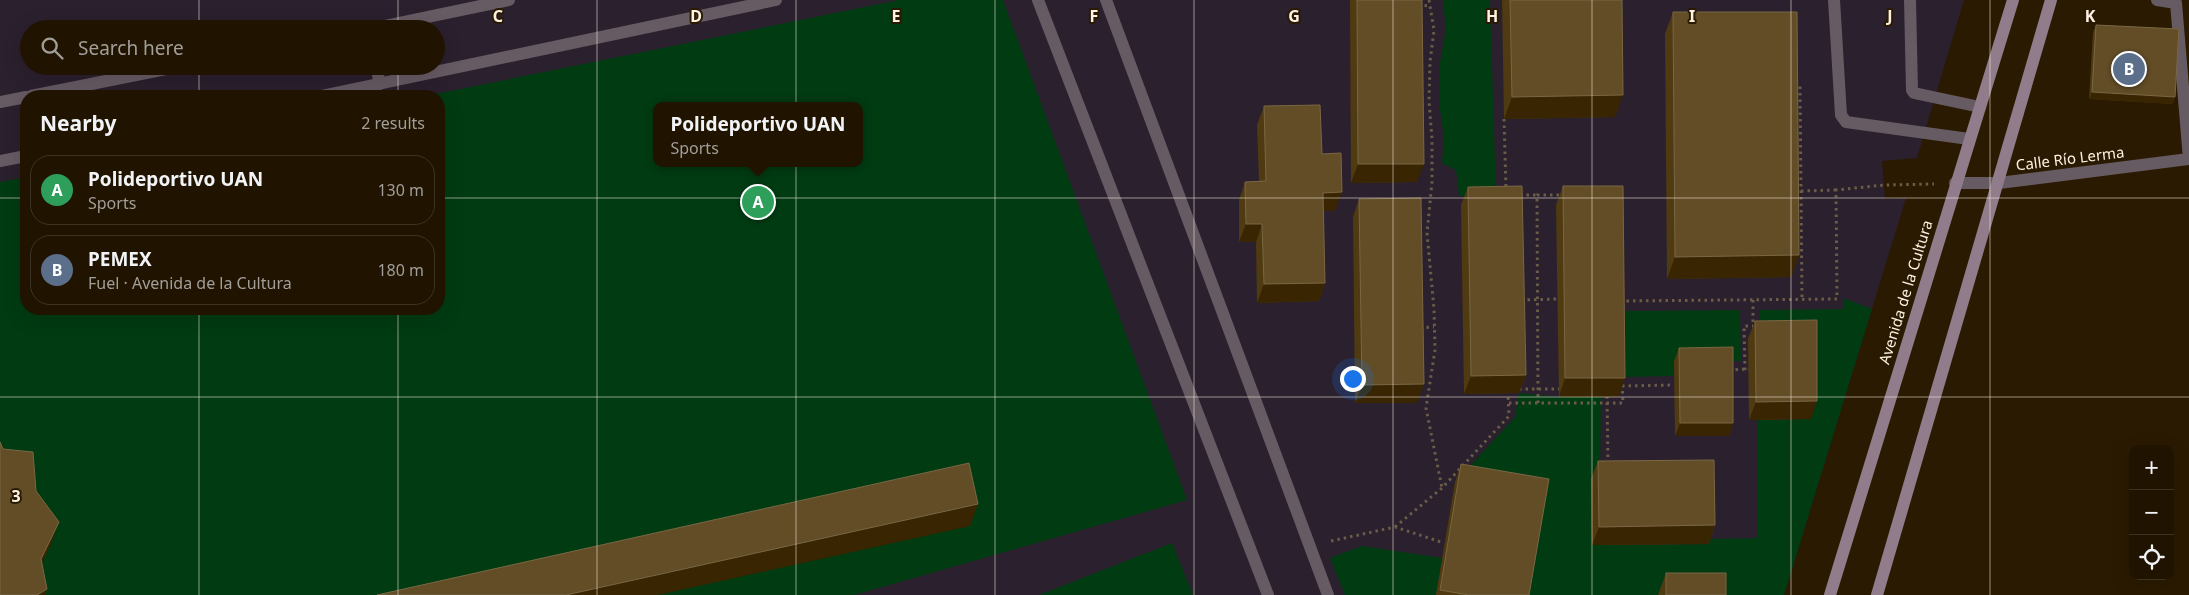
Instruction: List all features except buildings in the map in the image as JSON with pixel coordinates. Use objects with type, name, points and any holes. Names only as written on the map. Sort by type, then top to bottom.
[{"type":"main road","name":"Avenida de la Cultura","points":[[1830,595],[1955,183],[2013,0]]},
{"type":"main road","points":[[1878,595],[2051,0]]},
{"type":"street","points":[[413,20],[509,0]]},
{"type":"street","points":[[445,70],[776,0]]},
{"type":"street","points":[[1038,0],[1268,595]]},
{"type":"street","points":[[1106,0],[1328,595]]},
{"type":"street","points":[[1834,0],[1841,115],[1843,120],[1846,122],[1969,139]]},
{"type":"street","points":[[1910,0],[1912,90],[1914,93],[1935,98],[1980,106]]},
{"type":"street","points":[[2156,0],[2176,3],[2189,159]]},
{"type":"street","points":[[86,90],[145,75]]},
{"type":"street","points":[[378,75],[380,84]]},
{"type":"street","points":[[350,90],[422,75]]},
{"type":"street","points":[[0,102],[20,98]]},
{"type":"street","points":[[0,161],[20,157]]},
{"type":"street","name":"Calle Río Lerma","points":[[1955,183],[1999,183],[2189,159]]},
{"type":"path","points":[[1429,0],[1434,30],[1428,101],[1432,139],[1432,182],[1427,233],[1434,350],[1426,408],[1442,488]]},
{"type":"path","points":[[1415,5],[1430,6]]},
{"type":"path","points":[[1789,86],[1800,86],[1802,299]]},
{"type":"path","points":[[1504,119],[1506,194]]},
{"type":"path","points":[[1801,191],[1836,190],[1884,185],[1955,183]]},
{"type":"path","points":[[1617,301],[1837,299],[1836,190]]},
{"type":"path","points":[[1514,194],[1565,194]]},
{"type":"path","points":[[1537,195],[1538,403]]},
{"type":"path","points":[[1622,291],[1622,310]]},
{"type":"path","points":[[1518,300],[1558,299]]},
{"type":"path","points":[[1753,300],[1753,332]]},
{"type":"path","points":[[1416,328],[1434,326]]},
{"type":"path","points":[[1728,370],[1747,370],[1744,326],[1753,326]]},
{"type":"path","points":[[1509,403],[1623,403],[1620,386],[1622,376]]},
{"type":"path","points":[[1620,386],[1674,385]]},
{"type":"path","points":[[1519,389],[1559,389]]},
{"type":"path","points":[[1310,545],[1395,527],[1442,488],[1509,416],[1508,394]]},
{"type":"path","points":[[1607,396],[1608,470]]},
{"type":"path","points":[[1395,527],[1444,543]]},
{"type":"shaded area","points":[[0,0],[1964,0],[1917,158],[1882,161],[1885,199],[1906,198],[1784,595],[0,595]]},
{"type":"green space","points":[[899,0],[1003,0],[1187,500],[854,595],[0,595],[0,182],[20,178],[20,315],[445,315],[445,92]]},
{"type":"green space","points":[[1443,0],[1490,0],[1496,196],[1459,196],[1456,170],[1442,163],[1444,138],[1439,103],[1440,62],[1446,30]]},
{"type":"green space","points":[[1843,298],[1872,309],[1784,595],[1526,595],[1455,482],[1515,417],[1519,393],[1559,397],[1601,396],[1600,479],[1591,480],[1592,545],[1708,544],[1708,539],[1758,538],[1757,420],[1811,419],[1760,339],[1760,310],[1843,309]]},
{"type":"green space","points":[[1740,310],[1741,361],[1674,361],[1674,376],[1625,377],[1626,311]]},
{"type":"green space","points":[[1172,543],[1193,595],[1039,595]]},
{"type":"green space","points":[[1362,546],[1442,558],[1436,595],[1345,595],[1330,558]]},
{"type":"place","name":"PEMEX","points":[[2129,69]]},
{"type":"place","name":"Polideportivo UAN","points":[[758,202]]}]
